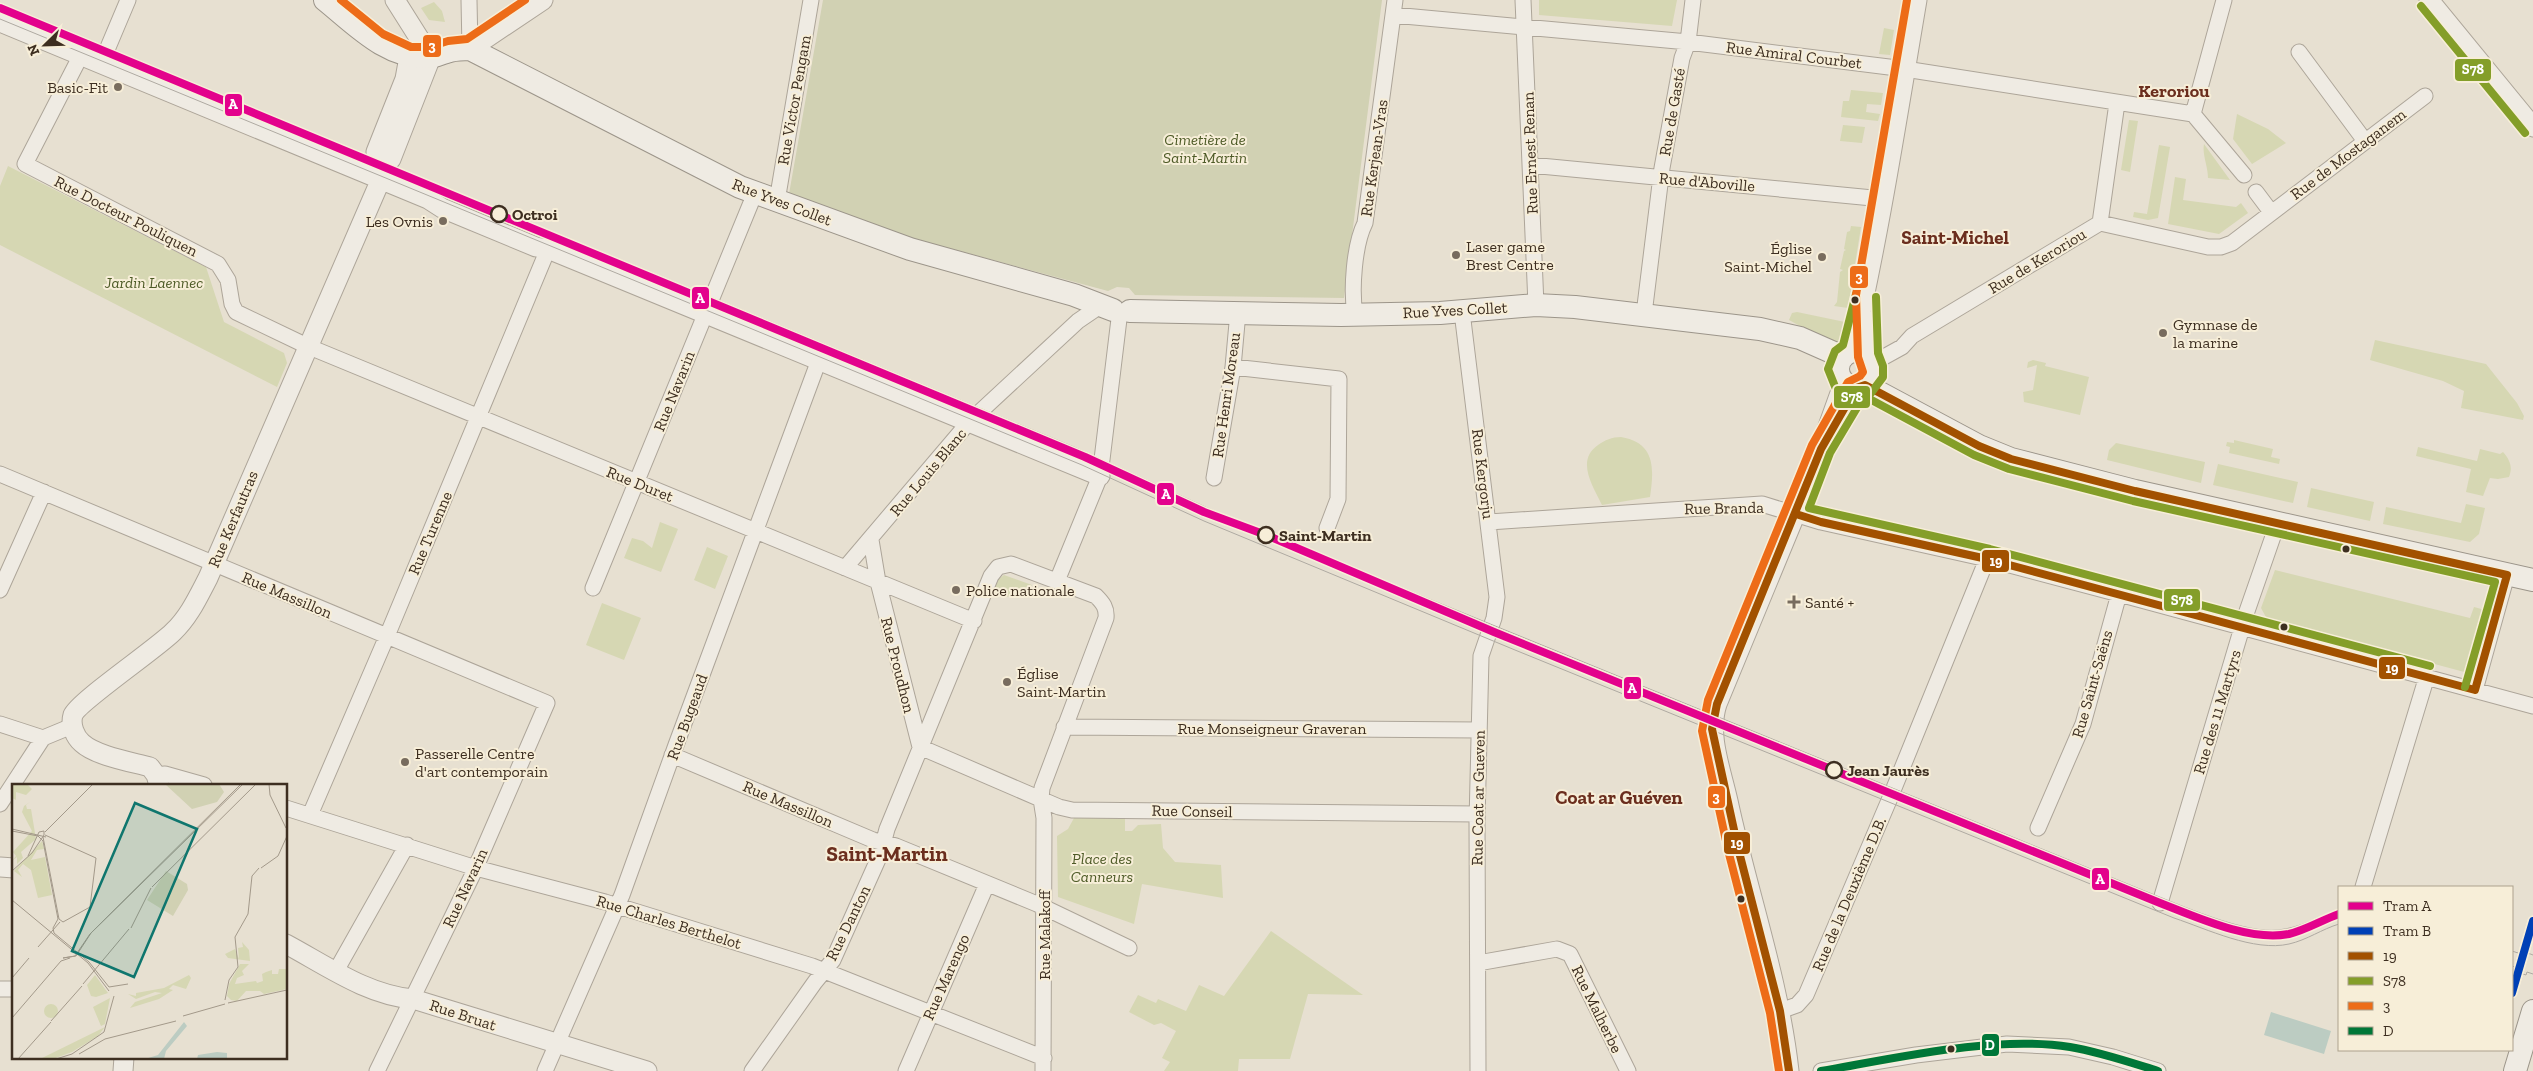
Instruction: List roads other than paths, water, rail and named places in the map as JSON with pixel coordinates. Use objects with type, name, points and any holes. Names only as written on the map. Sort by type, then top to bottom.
[{"type":"main road","points":[[325,0],[377,42],[420,57],[470,49]]},
{"type":"main road","name":"Rue Yves Collet","points":[[470,49],[755,193],[910,249],[1074,295],[1115,311],[1355,314],[1462,312],[1536,305],[1644,314],[1778,333],[1800,338],[1857,370],[1951,431],[1994,453],[2135,491],[2278,522]]},
{"type":"main road","points":[[2278,522],[2533,580]]},
{"type":"main road","points":[[2515,1071],[2533,1011]]},
{"type":"street","points":[[101,64],[128,0]]},
{"type":"street","points":[[395,0],[420,57]]},
{"type":"street","points":[[468,0],[470,49]]},
{"type":"street","points":[[470,49],[543,0]]},
{"type":"street","name":"Rue Victor Pengam","points":[[777,201],[812,0]]},
{"type":"street","name":"Rue Ernest Renan","points":[[1523,0],[1536,305]]},
{"type":"street","name":"Rue de Gasté","points":[[1644,314],[1661,178],[1682,58],[1688,42],[1694,0]]},
{"type":"street","points":[[1789,1071],[1780,1011],[1738,848],[1712,729],[1717,704],[1821,449],[1857,370],[1866,296],[1916,0]]},
{"type":"street","points":[[2224,0],[2193,114],[2244,176]]},
{"type":"street","points":[[2429,0],[2533,127]]},
{"type":"street","name":"Rue Amiral Courbet","points":[[1394,7],[1525,28],[1688,42],[1905,69],[2193,114]]},
{"type":"street","name":"Rue Kerjean-Vras","points":[[1355,314],[1353,299],[1359,235],[1366,223],[1394,7]]},
{"type":"street","points":[[0,22],[80,56],[381,174],[442,208],[706,313],[1100,476]]},
{"type":"street","points":[[2299,52],[2365,141]]},
{"type":"street","name":"Rue Docteur Pouliquen","points":[[80,56],[25,164],[218,264],[228,280],[232,304],[236,312],[308,346]]},
{"type":"street","name":"Rue Kerfautras","points":[[72,726],[73,714],[86,701],[157,648],[175,631],[191,610],[308,346],[381,174],[391,159],[420,57]]},
{"type":"street","name":"Rue de Mostaganem","points":[[2100,223],[2208,247],[2221,247],[2232,243],[2425,96]]},
{"type":"street","name":"Rue de Keroriou","points":[[1857,370],[1902,347],[1912,336],[2100,223],[2117,103]]},
{"type":"street","name":"Rue d'Aboville","points":[[1530,165],[1883,199]]},
{"type":"street","points":[[2256,192],[2271,212]]},
{"type":"street","name":"Rue Navarin","points":[[594,588],[755,193]]},
{"type":"street","name":"Rue Turenne","points":[[310,815],[387,636],[548,249]]},
{"type":"street","points":[[1041,799],[1046,778],[1064,727],[1107,612],[1105,605],[1096,596],[1057,581],[1100,476],[1115,311]]},
{"type":"street","name":"Rue Louis Blanc","points":[[845,568],[871,540],[970,422],[1078,321],[1115,311]]},
{"type":"street","name":"Rue Henri Moreau","points":[[1214,478],[1233,367],[1238,312]]},
{"type":"street","name":"Rue Kergorju","points":[[1462,312],[1497,597],[1494,618],[1487,635]]},
{"type":"street","name":"Rue Duret","points":[[308,346],[974,621]]},
{"type":"street","name":"Rue Bugeaud","points":[[545,1071],[618,906],[672,754],[819,360]]},
{"type":"street","points":[[1233,367],[1339,379],[1338,499],[1326,528]]},
{"type":"street","name":"Rue Massillon","points":[[0,474],[547,702]]},
{"type":"street","points":[[2,582],[44,492]]},
{"type":"street","name":"Rue Branda","points":[[1489,522],[1762,504],[1821,522],[1987,559],[2242,626],[2533,706]]},
{"type":"street","name":"Rue des 11 Martyrs","points":[[2160,903],[2242,626],[2278,522]]},
{"type":"street","points":[[871,540],[878,582]]},
{"type":"street","name":"Rue de la Deuxième D.B.","points":[[1780,1011],[1797,1005],[1806,995],[1987,559]]},
{"type":"street","name":"Rue Danton","points":[[752,1071],[833,960],[884,842],[920,747],[974,621],[991,576],[998,567],[1011,564],[1057,581]]},
{"type":"street","points":[[2475,690],[2507,575]]},
{"type":"street","name":"Rue Proudhon","points":[[878,582],[920,747]]},
{"type":"street","name":"Rue Saint-Saëns","points":[[2038,828],[2083,724],[2119,594]]},
{"type":"street","name":"Rue Coat ar Gueven","points":[[1478,1071],[1479,730],[1481,656],[1487,635]]},
{"type":"street","points":[[2363,886],[2427,676]]},
{"type":"street","name":"Rue Navarin","points":[[377,1071],[476,868],[547,702]]},
{"type":"street","points":[[0,724],[43,738]]},
{"type":"street","points":[[13,784],[43,738],[72,726],[81,743],[91,750],[150,767],[157,780],[166,774],[201,784]]},
{"type":"street","name":"Rue Monseigneur Graveran","points":[[1064,727],[1479,730]]},
{"type":"street","name":"Rue Conseil","points":[[920,747],[1041,799],[1072,810],[1478,814]]},
{"type":"street","name":"Rue Massillon","points":[[672,754],[873,840],[884,842],[1044,908],[1129,948]]},
{"type":"street","points":[[0,804],[12,786]]},
{"type":"street","name":"Rue Malakoff","points":[[1041,799],[1044,818],[1044,1064]]},
{"type":"street","name":"Rue Charles Berthelot","points":[[288,809],[476,868],[618,906],[824,971],[931,1012],[1044,1064]]},
{"type":"street","points":[[336,971],[407,845]]},
{"type":"street","name":"Rue Marengo","points":[[906,1071],[987,884]]},
{"type":"street","name":"Rue Bruat","points":[[288,945],[370,990],[396,998],[413,999],[647,1071]]},
{"type":"street","name":"Rue Malherbe","points":[[1478,963],[1556,949],[1564,950],[1570,954],[1627,1069]]},
{"type":"street","points":[[1821,1071],[1916,1055],[2007,1044],[2069,1047],[2110,1064],[2158,1071]]},
{"type":"street","points":[[123,1071],[124,1058]]},
{"type":"tram line","points":[[0,4],[1074,447],[1223,515],[2184,907],[2234,924],[2265,930],[2294,927],[2338,909]]},
{"type":"tram line","name":"A","points":[[0,8],[1085,457],[1204,512],[1266,535],[1494,632],[2190,915],[2223,927],[2274,936],[2295,932],[2338,914]]},
{"type":"tram line","points":[[0,19],[1082,465],[1204,521],[1515,650],[2174,918],[2231,938],[2261,945],[2275,946],[2296,942],[2338,924]]},
{"type":"tram line","name":"B","points":[[2513,990],[2533,921]]},
{"type":"tram line","points":[[2513,951],[2518,953],[2520,950],[2533,955]]},
{"type":"tram line","points":[[2513,966],[2515,967],[2515,971],[2526,975],[2527,972],[2533,974]]},
{"type":"place","name":"Basic-Fit","points":[[118,87]]},
{"type":"place","name":"Octroi","points":[[499,214]]},
{"type":"place","name":"Les Ovnis","points":[[443,221]]},
{"type":"place","name":"Laser game Brest Centre","points":[[1456,255]]},
{"type":"place","name":"Église Saint-Michel","points":[[1822,257]]},
{"type":"place","name":"Gymnase de la marine","points":[[2163,333]]},
{"type":"place","name":"Saint-Martin","points":[[1266,535]]},
{"type":"place","name":"Police nationale","points":[[956,590]]},
{"type":"place","name":"Santé +","points":[[1794,602]]},
{"type":"place","name":"Église Saint-Martin","points":[[1007,682]]},
{"type":"place","name":"Passerelle Centre d'art contemporain","points":[[405,762]]},
{"type":"place","name":"Jean Jaurès","points":[[1834,770]]},
{"type":"district","name":"Keroriou","points":[[2174,91]]},
{"type":"district","name":"Saint-Michel","points":[[1955,237]]},
{"type":"district","name":"Coat ar Guéven","points":[[1619,797]]},
{"type":"district","name":"Saint-Martin","points":[[887,853]]},
{"type":"park label","name":"Cimetière de Saint-Martin","points":[[1205,148]]},
{"type":"park label","name":"Jardin Laennec","points":[[154,282]]},
{"type":"park label","name":"Place des Canneurs","points":[[1102,867]]}]
